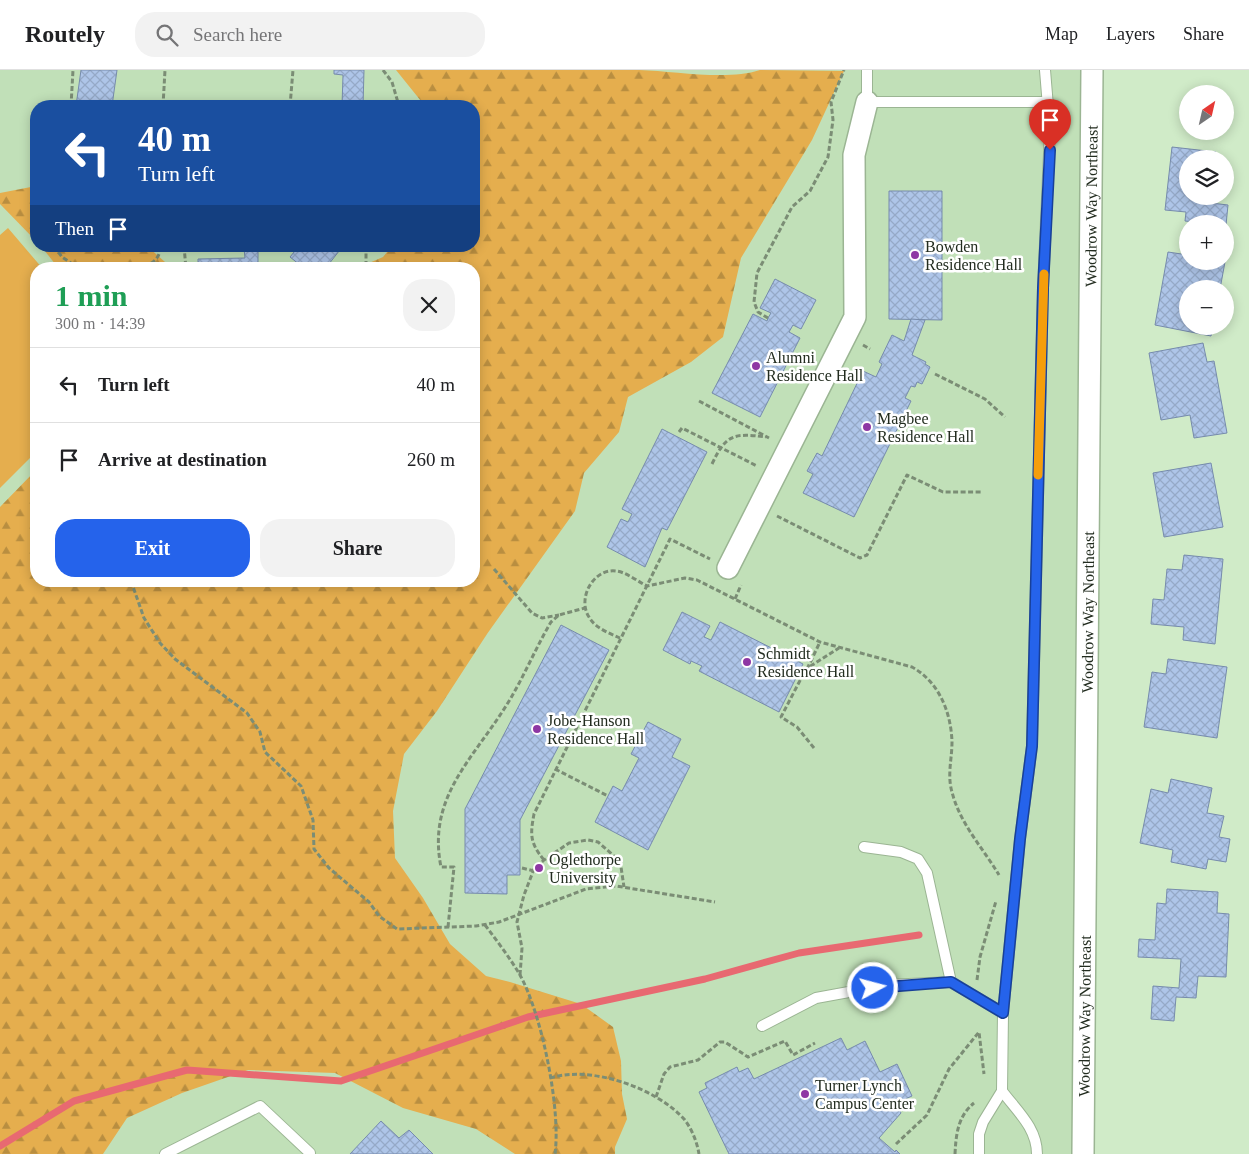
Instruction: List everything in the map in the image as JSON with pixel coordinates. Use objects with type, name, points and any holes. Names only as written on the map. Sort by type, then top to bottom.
[{"type":"street","name":"Woodrow Way Northeast","points":[[1083,1154],[1092,70]]},
{"type":"street","points":[[728,568],[855,317],[854,155],[867,102]]},
{"type":"lane","points":[[867,70],[867,102],[1048,102]]},
{"type":"lane","points":[[979,1154],[978,1142],[981,1128],[1002,1091],[1003,1013],[1020,839],[1032,746],[1043,288],[1050,131],[1045,70]]},
{"type":"lane","points":[[864,847],[901,852],[918,859],[927,873],[951,982]]},
{"type":"lane","points":[[762,1026],[816,998],[887,985],[951,982],[1003,1013]]},
{"type":"lane","points":[[1002,1091],[1028,1124],[1037,1140],[1037,1154]]},
{"type":"lane","points":[[165,1154],[260,1106],[310,1153]]},
{"type":"path","points":[[71,100],[72,70]]},
{"type":"path","points":[[163,100],[165,70]]},
{"type":"path","points":[[290,100],[293,70]]},
{"type":"path","points":[[383,70],[392,82],[397,100]]},
{"type":"path","points":[[768,318],[758,312],[754,302],[757,273],[792,207],[810,191],[828,157],[833,120],[831,102],[844,70]]},
{"type":"path","points":[[58,252],[70,262]]},
{"type":"path","points":[[153,262],[160,252]]},
{"type":"path","points":[[935,374],[985,399],[1005,417]]},
{"type":"path","points":[[699,401],[789,448]]},
{"type":"path","points":[[679,432],[682,428],[775,475]]},
{"type":"path","points":[[712,464],[721,448],[730,438],[739,435],[769,438]]},
{"type":"path","points":[[759,507],[860,558],[867,555],[907,474],[943,492],[981,492]]},
{"type":"path","points":[[544,860],[533,846],[531,829],[534,814],[670,539],[728,568]]},
{"type":"path","points":[[494,569],[532,613],[542,618],[585,608]]},
{"type":"path","points":[[620,638],[593,623],[585,608],[585,598],[590,584],[605,572],[620,571],[647,586],[684,578],[697,580],[820,642],[912,668],[923,674],[935,686],[944,704],[949,722],[952,742],[949,773],[952,792],[960,814],[974,839],[1000,877]]},
{"type":"path","points":[[132,587],[144,618],[160,643],[175,659],[247,713],[260,732],[265,752],[301,786],[313,820],[314,849],[329,868],[369,902],[378,916],[397,929],[485,924],[586,890],[616,886],[715,902]]},
{"type":"path","points":[[448,927],[454,867],[441,867],[438,849],[439,823],[448,796],[464,765],[507,704],[551,622],[559,615]]},
{"type":"path","points":[[814,748],[797,727],[782,717],[820,642]]},
{"type":"path","points":[[806,669],[839,647]]},
{"type":"path","points":[[555,769],[608,796]]},
{"type":"path","points":[[520,976],[522,948],[517,922],[534,870],[544,860],[569,842],[588,840],[598,842],[609,851],[621,867],[624,887]]},
{"type":"path","points":[[522,868],[534,870]]},
{"type":"path","points":[[978,984],[980,957],[997,894]]},
{"type":"path","points":[[485,924],[520,976],[535,1013],[557,1118],[555,1154]]},
{"type":"path","points":[[896,1144],[928,1115],[949,1070],[979,1032],[985,1078]]},
{"type":"path","points":[[656,1097],[662,1079],[670,1067],[698,1060],[720,1042],[724,1042],[748,1057],[785,1041],[793,1054],[815,1042]]},
{"type":"path","points":[[550,1078],[567,1074],[607,1079],[636,1087],[656,1097],[674,1109],[685,1121],[694,1135],[700,1154]]},
{"type":"path","points":[[955,1154],[957,1127],[968,1108],[982,1097]]},
{"type":"shaded area","name":"Oglethorpe University","points":[[0,70],[1086,70],[1076,1154],[0,1154]]},
{"type":"green space","points":[[396,70],[639,70],[701,75],[732,75],[760,70],[844,71],[812,140],[741,258],[723,337],[691,362],[628,397],[619,432],[584,473],[575,511],[487,634],[437,711],[404,754],[393,811],[395,858],[423,898],[450,944],[486,976],[581,1004],[613,1027],[621,1061],[622,1094],[627,1119],[615,1147],[615,1154],[515,1154],[476,1129],[403,1108],[335,1073],[248,1070],[182,1093],[127,1118],[103,1154],[0,1154],[0,507],[30,476],[30,587],[480,587],[480,262],[371,262],[383,257],[387,252],[480,252],[480,100],[420,100]]},
{"type":"green space","points":[[30,187],[30,235],[0,204],[0,193]]},
{"type":"green space","points":[[8,228],[37,262],[30,262],[30,458],[0,488],[0,235]]},
{"type":"green space","points":[[46,252],[154,252],[165,262],[54,262]]},
{"type":"building","points":[[81,70],[117,70],[113,100],[77,100]]},
{"type":"building","points":[[334,70],[364,70],[363,100],[342,100],[343,75],[334,74]]},
{"type":"building","points":[[1172,147],[1198,150],[1179,150],[1179,205],[1228,205],[1227,215],[1186,215],[1186,212],[1165,210]]},
{"type":"building","name":"Bowden Residence Hall","points":[[889,191],[942,191],[942,320],[889,319]]},
{"type":"building","points":[[244,252],[258,252],[258,262],[198,262],[198,259],[245,258]]},
{"type":"building","points":[[294,252],[338,252],[330,262],[296,262],[290,257]]},
{"type":"building","points":[[1168,252],[1179,254],[1179,270],[1224,270],[1222,280],[1179,280],[1179,330],[1155,325]]},
{"type":"building","name":"Alumni Residence Hall","points":[[775,279],[816,300],[801,329],[793,325],[789,332],[800,338],[760,417],[712,393],[753,314],[767,321],[771,313],[760,308]]},
{"type":"building","name":"Magbee Residence Hall","points":[[911,319],[925,320],[912,355],[926,362],[925,364],[930,367],[922,384],[917,382],[915,387],[911,386],[905,398],[911,401],[854,517],[803,493],[813,474],[807,471],[817,453],[822,456],[863,371],[876,377],[882,364],[879,362],[892,335],[904,341]]},
{"type":"building","points":[[1203,343],[1207,362],[1214,361],[1227,433],[1194,438],[1190,415],[1161,420],[1149,353]]},
{"type":"building","points":[[662,429],[707,452],[667,530],[662,528],[645,567],[607,547],[621,519],[628,522],[632,514],[622,509]]},
{"type":"building","points":[[1211,463],[1223,527],[1164,537],[1153,473]]},
{"type":"building","points":[[1184,555],[1223,559],[1215,644],[1183,640],[1184,627],[1151,624],[1153,599],[1164,600],[1167,569],[1182,570]]},
{"type":"building","name":"Schmidt Residence Hall","points":[[682,612],[710,626],[704,637],[711,640],[720,622],[803,664],[779,712],[699,671],[702,666],[691,661],[690,664],[663,650]]},
{"type":"building","name":"Jobe-Hanson Residence Hall","points":[[561,625],[609,650],[520,820],[520,875],[507,875],[507,894],[465,893],[465,809]]},
{"type":"building","points":[[1168,659],[1227,667],[1217,738],[1144,727],[1152,672],[1166,674]]},
{"type":"building","points":[[648,722],[681,739],[672,757],[690,766],[648,850],[595,822],[613,786],[622,791],[639,758],[631,754]]},
{"type":"building","points":[[1171,779],[1212,788],[1207,813],[1224,816],[1219,837],[1230,839],[1226,862],[1208,859],[1206,869],[1171,862],[1173,850],[1140,843],[1151,789],[1168,793]]},
{"type":"building","points":[[1167,889],[1218,892],[1217,913],[1229,914],[1226,977],[1198,976],[1196,998],[1176,997],[1174,1021],[1151,1019],[1153,986],[1179,988],[1181,959],[1138,957],[1139,939],[1155,940],[1157,903],[1166,904]]},
{"type":"building","name":"Turner Lynch Campus Center","points":[[841,1038],[847,1050],[865,1041],[880,1072],[897,1064],[912,1096],[896,1103],[901,1113],[879,1138],[900,1154],[729,1154],[699,1092],[707,1088],[705,1083],[737,1067],[739,1072],[748,1068],[754,1079]]},
{"type":"building","points":[[381,1121],[399,1138],[409,1130],[433,1154],[350,1154]]},
{"type":"waterway","points":[[0,1146],[74,1101],[187,1070],[341,1081],[528,1017],[705,979],[799,953],[919,935]]},
{"type":"slow traffic","points":[[1038,475],[1044,274]]},
{"type":"place","name":"Bowden Residence Hall","points":[[915,255]]},
{"type":"place","name":"Alumni Residence Hall","points":[[756,366]]},
{"type":"place","name":"Magbee Residence Hall","points":[[867,427]]},
{"type":"place","name":"Schmidt Residence Hall","points":[[747,662]]},
{"type":"place","name":"Jobe-Hanson Residence Hall","points":[[537,729]]},
{"type":"place","name":"Oglethorpe University","points":[[539,868]]},
{"type":"place","name":"Turner Lynch Campus Center","points":[[805,1094]]},
{"type":"route","points":[[873,988],[887,985],[951,982],[1003,1013],[1020,839],[1032,746],[1043,288],[1050,150]]}]
